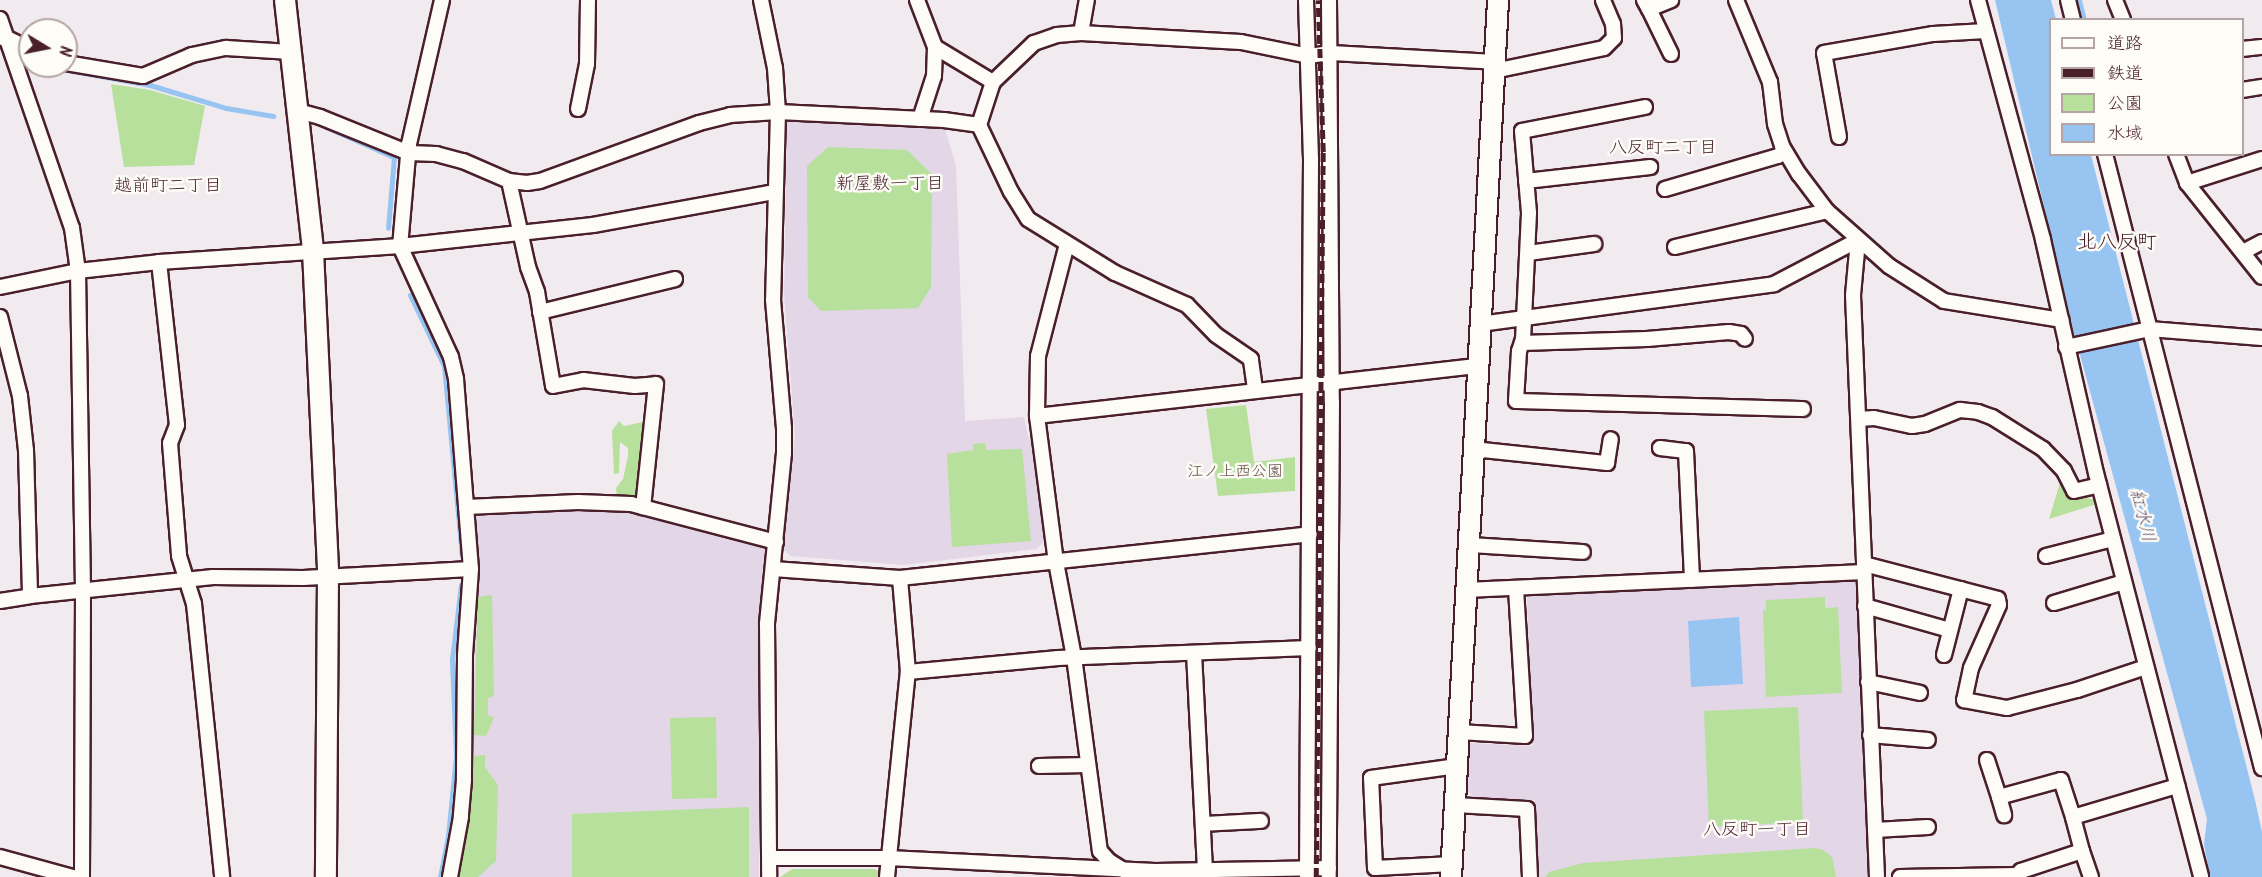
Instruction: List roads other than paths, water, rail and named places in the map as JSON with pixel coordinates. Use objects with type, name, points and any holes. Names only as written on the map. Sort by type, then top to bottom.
[{"type":"street","points":[[285,0],[314,250],[328,575],[326,877]]},
{"type":"street","points":[[442,0],[409,144],[400,246],[451,357],[456,379],[471,569],[465,655],[464,780],[461,817],[450,877]]},
{"type":"street","points":[[578,108],[587,64],[588,0]]},
{"type":"street","points":[[761,0],[775,68],[778,112],[773,300],[784,453],[767,624],[769,877]]},
{"type":"street","points":[[917,0],[935,47],[934,76],[920,119]]},
{"type":"street","points":[[1081,33],[1087,0]]},
{"type":"street","points":[[1306,0],[1311,159],[1307,873]]},
{"type":"street","points":[[770,858],[888,858],[1047,864],[1129,874],[1205,870],[1329,873],[1331,382],[1329,0]]},
{"type":"street","points":[[1457,766],[1371,778],[1375,868],[1452,871],[1498,0]]},
{"type":"street","points":[[1255,389],[1251,359],[1216,335],[1187,305],[1114,273],[1028,219],[1011,192],[978,125],[993,82],[1034,43],[1057,35],[1081,33],[1241,42],[1309,56],[1330,53],[1495,67],[1604,48],[1614,38],[1613,24],[1602,0]]},
{"type":"street","points":[[1671,0],[1647,5],[1671,54]]},
{"type":"street","points":[[1736,0],[1770,82],[1775,124],[1785,152],[1827,211],[1889,266],[1944,301],[2061,320]]},
{"type":"street","points":[[1978,0],[2043,240],[2061,320],[2071,345],[2099,485],[2201,877]]},
{"type":"street","points":[[2068,0],[2072,18]]},
{"type":"street","points":[[2115,0],[2122,18]]},
{"type":"street","points":[[0,19],[4,38],[72,228],[78,271],[83,592],[82,877]]},
{"type":"street","points":[[1839,137],[1824,53],[1933,34],[1986,31]]},
{"type":"street","points":[[4,38],[18,44]]},
{"type":"street","points":[[935,47],[993,82]]},
{"type":"street","points":[[2244,50],[2262,47]]},
{"type":"street","points":[[78,65],[142,76],[192,55],[226,48],[291,52]]},
{"type":"street","points":[[2244,90],[2262,87]]},
{"type":"street","points":[[1645,107],[1522,131],[1529,213],[1522,343],[1516,401],[1803,409]]},
{"type":"street","points":[[298,111],[320,117],[409,153],[436,154],[464,161],[509,181],[540,182],[699,123],[730,115],[778,112],[920,119],[978,125]]},
{"type":"street","points":[[1665,189],[1785,152]]},
{"type":"street","points":[[2105,156],[2145,330],[2262,768]]},
{"type":"street","points":[[2177,156],[2187,183],[2262,277]]},
{"type":"street","points":[[2187,183],[2262,159]]},
{"type":"street","points":[[1526,181],[1650,167]]},
{"type":"street","points":[[509,181],[540,312],[553,386],[583,380],[635,386],[656,384],[643,507]]},
{"type":"street","points":[[0,287],[78,271],[159,262],[400,246],[520,231],[593,225],[775,192]]},
{"type":"street","points":[[1675,247],[1827,211]]},
{"type":"street","points":[[1480,324],[1774,284],[1858,240]]},
{"type":"street","points":[[1858,240],[1853,295],[1877,877]]},
{"type":"street","points":[[2243,252],[2262,242]]},
{"type":"street","points":[[1067,244],[1038,356],[1036,416],[1056,562],[1074,657],[1100,851],[1109,861],[1129,874]]},
{"type":"street","points":[[1528,253],[1594,244]]},
{"type":"street","points":[[159,262],[177,425],[170,443],[179,556],[194,604],[222,877]]},
{"type":"street","points":[[540,312],[675,279]]},
{"type":"street","points":[[0,317],[20,396],[26,450],[30,596]]},
{"type":"street","points":[[2071,345],[2145,330],[2262,338]]},
{"type":"street","points":[[1522,343],[1647,339],[1729,332],[1741,334],[1745,339]]},
{"type":"street","points":[[1036,416],[1255,389],[1478,366]]},
{"type":"street","points":[[1858,418],[1874,418],[1912,426],[1925,424],[1960,410],[1978,412],[1992,417],[2043,449],[2064,471],[2074,491],[2099,485]]},
{"type":"street","points":[[1473,449],[1607,463],[1611,439]]},
{"type":"street","points":[[1660,448],[1686,451],[1692,580]]},
{"type":"street","points":[[466,507],[578,502],[643,507],[724,531],[776,542]]},
{"type":"street","points":[[773,569],[900,578],[1310,534]]},
{"type":"street","points":[[2046,556],[2113,539]]},
{"type":"street","points":[[1469,545],[1583,552]]},
{"type":"street","points":[[1467,590],[1692,580],[1863,568],[1998,599],[1999,605],[1971,668],[1964,700],[2007,708],[2077,690],[2146,667]]},
{"type":"street","points":[[0,601],[213,577],[303,578],[471,569]]},
{"type":"street","points":[[887,877],[908,672],[900,578]]},
{"type":"street","points":[[2054,603],[2124,582]]},
{"type":"street","points":[[1459,732],[1524,736],[1516,588]]},
{"type":"street","points":[[1944,655],[1961,590]]},
{"type":"street","points":[[1865,606],[1950,630]]},
{"type":"street","points":[[908,672],[1074,657],[1309,648]]},
{"type":"street","points":[[1194,653],[1205,870]]},
{"type":"street","points":[[1868,682],[1920,693]]},
{"type":"street","points":[[1870,735],[1928,740]]},
{"type":"street","points":[[1986,760],[2004,815]]},
{"type":"street","points":[[1039,766],[1087,765]]},
{"type":"street","points":[[1999,798],[2061,780],[2091,877]]},
{"type":"street","points":[[2073,817],[2177,786]]},
{"type":"street","points":[[1455,805],[1527,809],[1530,877]]},
{"type":"street","points":[[1203,824],[1261,821]]},
{"type":"street","points":[[1875,830],[1928,827]]},
{"type":"street","points":[[1900,877],[2017,875],[2021,871],[2082,851]]},
{"type":"street","points":[[0,857],[72,877]]},
{"type":"water","name":"紅水川","points":[[1995,0],[2051,0],[2056,18],[2049,18],[2049,156],[2091,156],[2255,800],[2262,832],[2262,877],[2210,877],[2204,844],[2207,819],[2074,333]]},
{"type":"water","points":[[1739,617],[1743,684],[1691,687],[1688,621]]},
{"type":"waterway","points":[[2079,0],[2084,18]]},
{"type":"waterway","points":[[78,72],[150,85],[226,108],[273,116]]},
{"type":"waterway","points":[[326,127],[394,157],[388,228]]},
{"type":"waterway","points":[[410,295],[444,366],[462,555]]},
{"type":"waterway","points":[[440,877],[448,836],[456,756],[452,659],[461,585]]},
{"type":"railway","points":[[1316,877],[1323,152],[1318,0]]},
{"type":"district","name":"八反町二丁目","points":[[1663,149]]},
{"type":"district","name":"新屋敷一丁目","points":[[890,185]]},
{"type":"district","name":"越前町二丁目","points":[[168,187]]},
{"type":"district","name":"北八反町","points":[[2117,243]]},
{"type":"district","name":"八反町一丁目","points":[[1757,831]]},
{"type":"park label","name":"江ノ上西公園","points":[[1235,472]]}]
